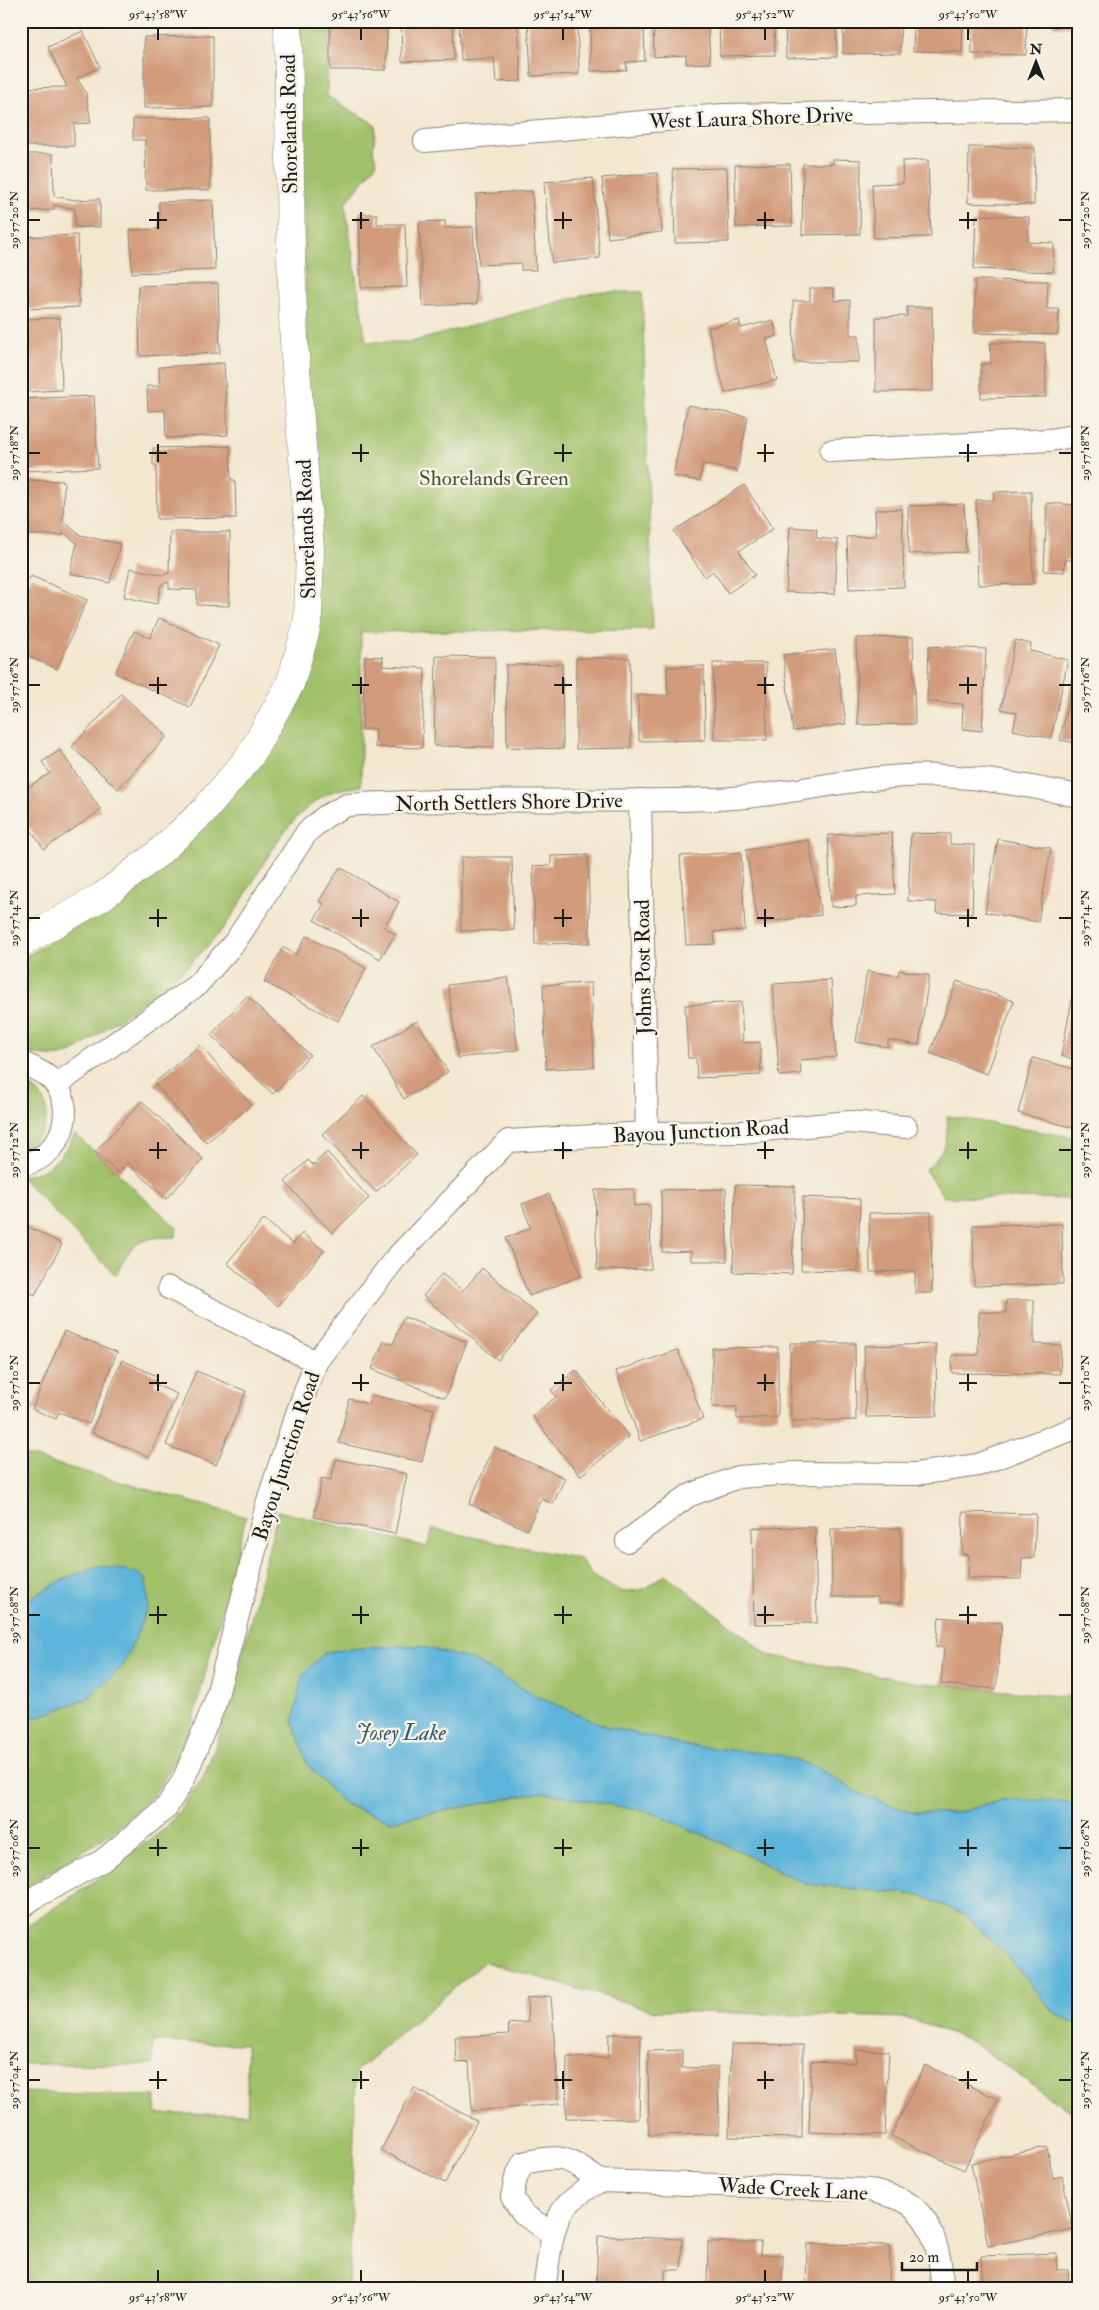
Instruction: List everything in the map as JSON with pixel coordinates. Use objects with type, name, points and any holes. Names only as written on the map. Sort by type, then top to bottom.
[{"type":"street","name":"Shorelands Road","points":[[21,943],[103,896],[156,855],[204,811],[250,756],[290,684],[305,633],[308,619],[310,549],[294,342],[291,266],[288,21]]},
{"type":"street","name":"West Laura Shore Drive","points":[[425,141],[723,115],[1078,110]]},
{"type":"street","points":[[832,451],[1050,440],[1078,435]]},
{"type":"street","name":"North Settlers Shore Drive","points":[[56,1085],[197,985],[235,942],[307,832],[326,816],[347,805],[716,799],[779,794],[861,780],[907,776],[1024,785],[1078,796]]},
{"type":"street","name":"Johns Post Road","points":[[640,800],[647,1133]]},
{"type":"street","points":[[21,1064],[26,1064],[48,1075],[62,1094],[66,1115],[61,1136],[48,1153],[31,1163],[21,1165]]},
{"type":"street","name":"Bayou Junction Road","points":[[21,1908],[37,1896],[102,1861],[165,1809],[182,1781],[215,1703],[268,1504],[292,1427],[316,1362],[394,1260],[508,1141],[647,1133],[742,1132],[849,1122],[906,1126]]},
{"type":"street","points":[[169,1288],[316,1362]]},
{"type":"street","points":[[628,1541],[688,1496],[738,1477],[794,1473],[916,1474],[978,1465],[1077,1429]]},
{"type":"street","points":[[544,2289],[553,2234],[564,2208],[592,2186],[568,2158],[545,2158],[523,2163],[516,2178],[512,2197],[522,2214],[553,2234]]},
{"type":"street","name":"Wade Creek Lane","points":[[592,2186],[870,2190],[904,2201],[920,2214],[933,2236],[942,2272],[942,2289]]},
{"type":"green space","name":"Shorelands Green","points":[[298,21],[329,21],[327,96],[376,125],[373,151],[377,163],[345,204],[366,342],[411,342],[596,292],[642,292],[653,629],[361,632],[361,786],[332,792],[313,803],[297,818],[283,834],[237,908],[213,941],[186,968],[157,992],[72,1052],[54,1056],[21,1052],[21,959],[122,898],[300,684],[307,342]]},
{"type":"green space","points":[[21,1082],[41,1096],[47,1112],[44,1127],[40,1134],[35,1141],[21,1149]]},
{"type":"green space","points":[[947,1116],[1078,1138],[1078,1199],[944,1197],[925,1170],[937,1158],[944,1146],[947,1133]]},
{"type":"green space","points":[[75,1134],[177,1228],[176,1237],[153,1238],[138,1244],[126,1256],[116,1276],[21,1177],[49,1167],[64,1152]]},
{"type":"green space","points":[[21,1454],[246,1517],[193,1720],[176,1760],[153,1796],[111,1833],[21,1891],[21,1719],[38,1717],[87,1699],[124,1665],[148,1606],[146,1580],[136,1572],[66,1578],[21,1604]]},
{"type":"green space","points":[[278,1511],[427,1547],[433,1529],[580,1559],[595,1578],[623,1592],[644,1589],[666,1574],[768,1655],[913,1682],[1078,1698],[1078,1806],[1068,1803],[1003,1800],[957,1813],[910,1812],[862,1795],[818,1768],[684,1745],[608,1727],[538,1697],[472,1660],[419,1646],[371,1647],[325,1652],[308,1765],[344,1804],[391,1821],[542,1792],[650,1812],[729,1846],[805,1884],[920,1895],[964,1914],[1007,1956],[1053,2011],[1078,2025],[1078,2117],[969,2040],[908,2018],[655,2011],[485,1962],[356,2071],[349,2289],[21,2289],[21,2092],[156,2096],[155,2114],[248,2114],[246,2044],[153,2042],[153,2065],[21,2064],[21,1929],[85,1888],[166,1828],[203,1778],[219,1737],[237,1675]]},
{"type":"water","points":[[98,1566],[136,1572],[146,1580],[148,1606],[124,1665],[87,1699],[38,1717],[21,1719],[21,1604],[66,1578]]},
{"type":"water","name":"Josey Lake","points":[[419,1646],[472,1660],[538,1697],[608,1727],[684,1745],[780,1755],[818,1768],[862,1795],[910,1812],[957,1813],[1003,1800],[1042,1800],[1078,1806],[1078,2025],[1053,2011],[1007,1956],[964,1914],[920,1895],[805,1884],[729,1846],[650,1812],[542,1792],[391,1821],[344,1804],[308,1765],[293,1722],[302,1676],[325,1652],[371,1647]]},
{"type":"building","points":[[131,21],[212,21],[212,25],[131,25]]},
{"type":"building","points":[[330,21],[387,21],[386,70],[330,70]]},
{"type":"building","points":[[401,21],[453,21],[454,60],[402,62]]},
{"type":"building","points":[[459,21],[518,21],[521,81],[496,82],[494,58],[461,60]]},
{"type":"building","points":[[528,21],[577,21],[579,74],[531,76]]},
{"type":"building","points":[[590,21],[644,21],[645,61],[626,62],[627,70],[591,71]]},
{"type":"building","points":[[653,21],[708,21],[710,63],[686,64],[686,55],[654,57]]},
{"type":"building","points":[[719,21],[774,21],[775,55],[720,56]]},
{"type":"building","points":[[785,21],[836,21],[837,57],[786,58]]},
{"type":"building","points":[[843,21],[900,21],[901,53],[843,54]]},
{"type":"building","points":[[914,21],[963,21],[962,52],[913,51]]},
{"type":"building","points":[[971,21],[1027,21],[1026,55],[972,54]]},
{"type":"building","points":[[1052,21],[1078,21],[1078,27],[1053,27]]},
{"type":"building","points":[[83,31],[100,67],[77,78],[86,93],[91,123],[74,124],[74,146],[21,146],[21,88],[67,87],[48,47]]},
{"type":"building","points":[[213,36],[213,107],[144,108],[144,37]]},
{"type":"building","points":[[210,118],[210,190],[146,190],[145,140],[133,140],[133,119]]},
{"type":"building","points":[[969,147],[1035,148],[1034,205],[968,203]]},
{"type":"building","points":[[21,154],[53,154],[54,196],[75,200],[100,199],[100,227],[75,227],[75,209],[54,205],[54,210],[21,211]]},
{"type":"building","points":[[833,159],[861,160],[860,234],[802,235],[803,164],[833,164]]},
{"type":"building","points":[[928,160],[931,237],[874,238],[872,184],[903,183],[902,161]]},
{"type":"building","points":[[790,164],[792,226],[736,227],[735,165]]},
{"type":"building","points":[[727,168],[729,242],[675,243],[673,169]]},
{"type":"building","points":[[657,173],[662,232],[608,238],[602,178]]},
{"type":"building","points":[[593,178],[600,258],[552,263],[544,182]]},
{"type":"building","points":[[532,191],[536,270],[521,270],[521,263],[479,265],[476,194]]},
{"type":"building","points":[[213,200],[215,270],[132,273],[130,230],[159,229],[159,202]]},
{"type":"building","points":[[359,214],[377,214],[377,224],[405,224],[407,287],[361,288]]},
{"type":"building","points":[[976,215],[1029,217],[1028,242],[1054,243],[1053,272],[974,269]]},
{"type":"building","points":[[445,221],[445,228],[473,227],[477,304],[423,306],[419,222]]},
{"type":"building","points":[[77,235],[79,307],[21,309],[21,237]]},
{"type":"building","points":[[975,280],[1048,281],[1047,309],[1059,309],[1058,335],[974,333]]},
{"type":"building","points":[[218,283],[220,353],[140,356],[138,286]]},
{"type":"building","points":[[810,288],[834,288],[834,301],[850,300],[850,335],[859,335],[859,362],[794,362],[793,301],[810,301]]},
{"type":"building","points":[[907,307],[932,307],[933,391],[876,392],[876,317],[907,316]]},
{"type":"building","points":[[60,318],[62,390],[21,392],[21,319]]},
{"type":"building","points":[[739,320],[741,328],[773,320],[777,336],[766,339],[777,380],[725,393],[708,328]]},
{"type":"building","points":[[990,343],[1045,343],[1046,397],[981,398],[981,364],[991,364]]},
{"type":"building","points":[[224,363],[228,435],[166,438],[165,410],[148,411],[147,386],[160,386],[159,367]]},
{"type":"building","points":[[94,396],[98,468],[21,471],[21,399]]},
{"type":"building","points":[[688,405],[748,417],[737,471],[703,464],[699,481],[673,476]]},
{"type":"building","points":[[230,446],[231,480],[235,480],[236,518],[157,519],[156,465],[153,465],[153,448]]},
{"type":"building","points":[[21,480],[64,481],[63,521],[80,535],[120,544],[110,583],[70,573],[77,543],[63,532],[63,535],[21,535]]},
{"type":"building","points":[[744,485],[773,529],[739,551],[755,575],[728,593],[713,571],[705,577],[674,531]]},
{"type":"building","points":[[1031,491],[1033,584],[978,585],[976,500],[994,500],[994,492]]},
{"type":"building","points":[[1047,503],[1078,505],[1078,560],[1065,560],[1064,572],[1044,571]]},
{"type":"building","points":[[964,504],[966,552],[909,554],[908,506]]},
{"type":"building","points":[[902,509],[904,587],[849,589],[847,537],[876,536],[875,510]]},
{"type":"building","points":[[790,527],[817,529],[816,538],[838,540],[835,594],[786,592]]},
{"type":"building","points":[[170,532],[230,532],[229,606],[197,605],[197,590],[169,589],[169,582],[161,585],[157,604],[124,597],[130,568],[163,575],[169,573]]},
{"type":"building","points":[[31,576],[87,600],[57,669],[21,653],[21,595]]},
{"type":"building","points":[[159,618],[219,645],[190,707],[115,673],[134,631],[150,638]]},
{"type":"building","points":[[913,637],[915,724],[858,725],[856,638]]},
{"type":"building","points":[[1015,640],[1031,644],[1030,651],[1068,660],[1051,738],[1013,730],[1017,713],[1001,709]]},
{"type":"building","points":[[929,646],[986,649],[982,731],[962,729],[963,704],[927,702]]},
{"type":"building","points":[[835,649],[846,724],[793,731],[783,655]]},
{"type":"building","points":[[365,656],[383,657],[382,666],[425,668],[422,748],[375,747],[376,729],[362,729]]},
{"type":"building","points":[[436,656],[495,657],[494,747],[434,746]]},
{"type":"building","points":[[576,658],[630,658],[631,748],[576,749]]},
{"type":"building","points":[[713,663],[766,663],[767,740],[714,740]]},
{"type":"building","points":[[562,664],[563,749],[507,747],[506,665]]},
{"type":"building","points":[[704,666],[705,740],[639,741],[638,695],[668,695],[667,667]]},
{"type":"building","points":[[1073,677],[1078,678],[1078,743],[1060,740]]},
{"type":"building","points":[[121,694],[167,736],[118,789],[72,747]]},
{"type":"building","points":[[60,750],[101,810],[44,849],[21,816],[21,792],[50,773],[42,762]]},
{"type":"building","points":[[892,833],[895,894],[856,896],[856,906],[831,907],[828,835]]},
{"type":"building","points":[[911,833],[950,834],[950,844],[974,845],[972,914],[936,913],[937,902],[908,901]]},
{"type":"building","points":[[998,839],[1051,848],[1038,922],[985,912]]},
{"type":"building","points":[[809,840],[821,915],[758,923],[746,850]]},
{"type":"building","points":[[741,852],[745,930],[714,932],[715,944],[686,945],[680,856]]},
{"type":"building","points":[[588,855],[590,943],[535,944],[533,866],[551,865],[551,856]]},
{"type":"building","points":[[461,857],[512,857],[514,930],[461,931]]},
{"type":"building","points":[[340,867],[399,902],[384,927],[395,934],[380,959],[314,920],[324,904],[319,901]]},
{"type":"building","points":[[306,936],[366,968],[338,1021],[264,982],[283,947],[296,955]]},
{"type":"building","points":[[899,970],[929,975],[919,1045],[888,1040],[888,1047],[856,1042],[867,971],[898,976]]},
{"type":"building","points":[[508,977],[518,1050],[458,1058],[448,985]]},
{"type":"building","points":[[831,980],[836,1057],[800,1060],[801,1074],[779,1076],[773,984]]},
{"type":"building","points":[[957,981],[1014,1001],[987,1074],[930,1053]]},
{"type":"building","points":[[591,983],[594,1067],[546,1069],[543,985]]},
{"type":"building","points":[[1073,995],[1078,996],[1078,1060],[1061,1056]]},
{"type":"building","points":[[247,996],[310,1055],[273,1094],[211,1035]]},
{"type":"building","points":[[741,1002],[743,1043],[760,1042],[761,1075],[697,1078],[696,1058],[688,1058],[685,1005]]},
{"type":"building","points":[[417,1021],[448,1072],[404,1099],[373,1047]]},
{"type":"building","points":[[200,1045],[251,1105],[206,1143],[154,1083]]},
{"type":"building","points":[[1033,1058],[1078,1070],[1078,1129],[1018,1113]]},
{"type":"building","points":[[363,1096],[417,1155],[376,1192],[322,1134]]},
{"type":"building","points":[[142,1101],[203,1159],[166,1199],[128,1163],[118,1173],[95,1152]]},
{"type":"building","points":[[327,1152],[369,1198],[332,1233],[285,1182],[308,1160],[313,1165]]},
{"type":"building","points":[[735,1185],[795,1186],[792,1274],[733,1272]]},
{"type":"building","points":[[634,1189],[634,1206],[650,1205],[651,1269],[597,1270],[595,1190]]},
{"type":"building","points":[[726,1189],[727,1261],[691,1261],[691,1251],[662,1252],[661,1190]]},
{"type":"building","points":[[549,1194],[581,1276],[529,1296],[506,1238],[531,1228],[522,1204]]},
{"type":"building","points":[[803,1197],[860,1199],[858,1271],[801,1270]]},
{"type":"building","points":[[931,1212],[932,1293],[915,1293],[915,1271],[870,1272],[869,1213]]},
{"type":"building","points":[[264,1219],[293,1244],[302,1233],[324,1251],[278,1306],[227,1263]]},
{"type":"building","points":[[21,1223],[62,1244],[35,1295],[21,1288]]},
{"type":"building","points":[[1062,1224],[1063,1284],[974,1286],[973,1225]]},
{"type":"building","points":[[482,1268],[537,1314],[498,1360],[423,1296],[442,1274],[463,1291]]},
{"type":"building","points":[[1006,1300],[1034,1300],[1034,1344],[1061,1345],[1060,1374],[952,1373],[952,1355],[978,1355],[979,1312],[1006,1313]]},
{"type":"building","points":[[404,1317],[467,1342],[445,1398],[372,1369],[384,1341],[393,1344]]},
{"type":"building","points":[[64,1331],[117,1352],[89,1424],[59,1412],[56,1419],[32,1409]]},
{"type":"building","points":[[790,1343],[855,1343],[856,1420],[791,1421]]},
{"type":"building","points":[[936,1344],[937,1416],[866,1417],[864,1346]]},
{"type":"building","points":[[778,1347],[778,1417],[737,1419],[737,1407],[712,1407],[712,1348]]},
{"type":"building","points":[[678,1350],[703,1419],[640,1441],[616,1371]]},
{"type":"building","points":[[122,1360],[157,1376],[154,1384],[177,1394],[149,1457],[91,1432]]},
{"type":"building","points":[[576,1370],[629,1437],[580,1476],[532,1416],[556,1397],[551,1390]]},
{"type":"building","points":[[196,1371],[246,1391],[216,1465],[166,1445]]},
{"type":"building","points":[[372,1395],[434,1409],[422,1462],[339,1443],[349,1399],[369,1404]]},
{"type":"building","points":[[494,1447],[565,1478],[553,1504],[541,1499],[527,1530],[469,1504]]},
{"type":"building","points":[[336,1459],[407,1474],[395,1534],[314,1517],[322,1478],[331,1480]]},
{"type":"building","points":[[963,1512],[1036,1514],[1034,1558],[1022,1558],[1021,1579],[968,1578],[969,1555],[962,1554]]},
{"type":"building","points":[[815,1527],[817,1623],[754,1624],[752,1528]]},
{"type":"building","points":[[901,1528],[901,1603],[878,1603],[878,1597],[832,1597],[831,1529]]},
{"type":"building","points":[[939,1617],[1002,1623],[996,1689],[941,1684],[944,1647],[936,1647]]},
{"type":"building","points":[[551,1996],[559,2104],[472,2111],[469,2062],[457,2063],[455,2037],[509,2034],[508,2024],[528,2022],[527,1998]]},
{"type":"building","points":[[609,2034],[641,2035],[639,2119],[566,2118],[567,2057],[608,2058]]},
{"type":"building","points":[[731,2044],[803,2045],[802,2138],[729,2137]]},
{"type":"building","points":[[682,2050],[682,2068],[718,2067],[719,2134],[649,2135],[648,2051]]},
{"type":"building","points":[[856,2050],[889,2051],[885,2135],[809,2132],[811,2061],[856,2063]]},
{"type":"building","points":[[925,2065],[998,2099],[964,2170],[891,2136]]},
{"type":"building","points":[[414,2088],[477,2121],[445,2183],[381,2150]]},
{"type":"building","points":[[1047,2147],[1053,2178],[1062,2176],[1073,2229],[988,2246],[971,2163]]},
{"type":"building","points":[[598,2236],[682,2239],[681,2270],[665,2270],[665,2289],[596,2289]]},
{"type":"building","points":[[708,2242],[761,2242],[760,2255],[783,2255],[782,2289],[707,2289]]},
{"type":"building","points":[[807,2244],[890,2245],[889,2289],[806,2289]]},
{"type":"building","points":[[1056,2253],[1057,2270],[1068,2270],[1069,2289],[983,2289],[981,2256]]},
{"type":"building","points":[[405,2282],[486,2283],[486,2289],[405,2289]]}]
